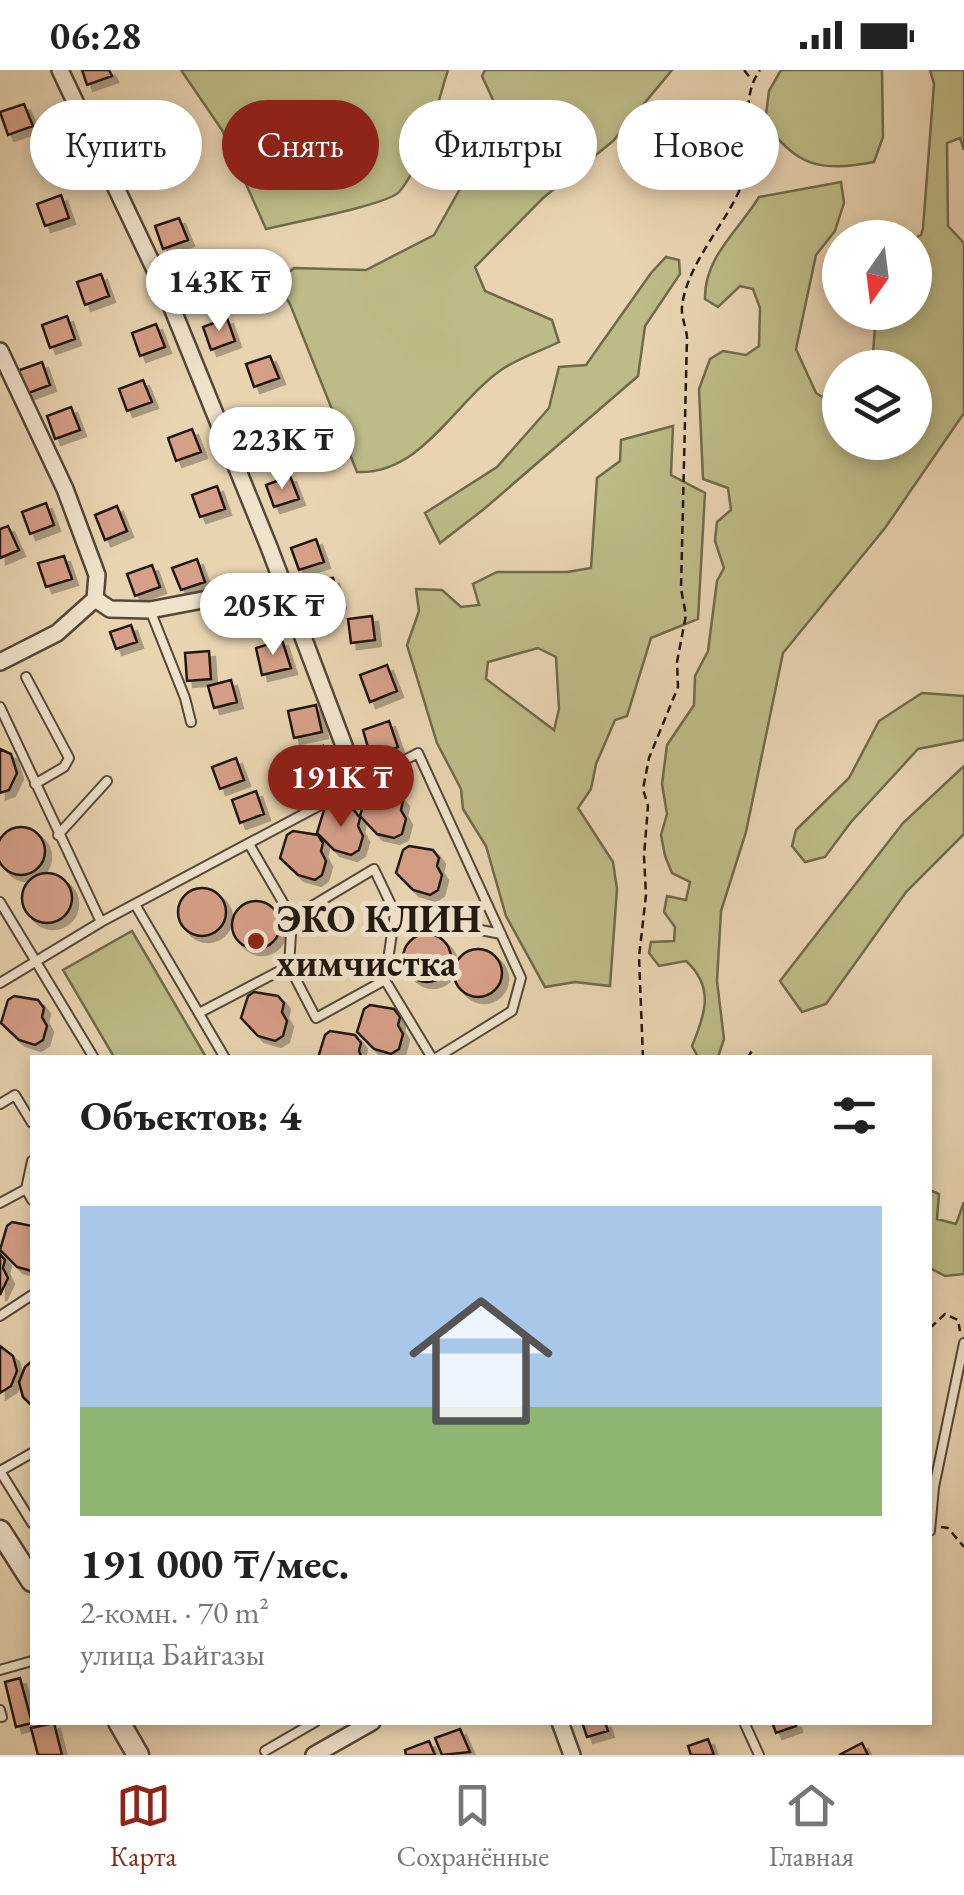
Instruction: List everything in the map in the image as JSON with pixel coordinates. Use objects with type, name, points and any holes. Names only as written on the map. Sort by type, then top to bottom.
[{"type":"street","points":[[60,70],[166,292],[354,772]]},
{"type":"street","points":[[0,351],[64,489],[97,575],[95,599],[57,633],[0,662]]},
{"type":"street","points":[[95,599],[110,610],[150,610],[281,585]]},
{"type":"street","points":[[0,1531],[30,1578]]},
{"type":"street","points":[[314,1755],[367,1725]]},
{"type":"street","points":[[561,1725],[572,1755]]},
{"type":"lane","points":[[150,610],[191,722]]},
{"type":"lane","points":[[26,677],[69,758],[64,767],[35,784]]},
{"type":"lane","points":[[0,707],[101,922]]},
{"type":"lane","points":[[0,983],[101,922],[418,753],[522,978],[512,1012],[439,1055]]},
{"type":"lane","points":[[58,835],[107,781]]},
{"type":"lane","points":[[249,844],[292,918],[289,966],[316,1018],[385,980]]},
{"type":"lane","points":[[292,918],[374,869],[395,913],[385,980],[432,1055]]},
{"type":"lane","points":[[0,902],[92,1055]]},
{"type":"lane","points":[[136,906],[223,1055]]},
{"type":"lane","points":[[395,913],[501,934]]},
{"type":"lane","points":[[199,1014],[289,966]]},
{"type":"lane","points":[[0,1104],[15,1095],[30,1120]]},
{"type":"lane","points":[[30,1170],[26,1189],[30,1196]]},
{"type":"lane","points":[[0,1203],[26,1189]]},
{"type":"lane","points":[[0,1316],[30,1298]]},
{"type":"lane","points":[[932,1508],[964,1345]]},
{"type":"lane","points":[[30,1453],[0,1471],[30,1520]]},
{"type":"lane","points":[[0,1670],[30,1662]]},
{"type":"lane","points":[[266,1751],[310,1725]]},
{"type":"lane","points":[[745,1725],[759,1755]]},
{"type":"path","points":[[744,70],[752,80]]},
{"type":"path","points":[[643,1055],[639,957],[646,895],[648,806],[643,789],[649,758],[678,687],[677,662],[686,616],[681,589],[687,337],[682,312],[702,253],[739,190],[747,168],[748,102],[752,80],[760,70]]},
{"type":"path","points":[[749,1055],[752,1051]]},
{"type":"path","points":[[932,1326],[945,1314],[958,1320],[964,1345]]},
{"type":"path","points":[[932,1529],[948,1528],[964,1547]]},
{"type":"shaded area","points":[[181,70],[448,70],[439,100],[399,100],[399,192],[358,208],[266,229],[249,190],[379,190],[379,100],[222,100],[222,130]]},
{"type":"shaded area","points":[[485,70],[672,70],[647,100],[617,100],[617,136],[597,154],[597,100],[493,100],[482,76]]},
{"type":"shaded area","points":[[781,70],[882,70],[883,137],[874,162],[824,166],[799,157],[779,140],[779,100],[768,100]]},
{"type":"shaded area","points":[[930,70],[964,70],[964,150],[960,138],[947,143],[948,226],[964,243],[964,413],[932,460],[932,350],[873,350],[875,330],[932,330],[932,220],[924,220],[934,84]]},
{"type":"shaded area","points":[[841,182],[844,203],[839,220],[822,220],[822,247],[816,255],[796,349],[816,393],[822,397],[822,460],[932,460],[885,528],[783,653],[746,832],[721,911],[717,981],[724,1039],[719,1055],[697,1055],[692,1046],[705,1002],[701,981],[686,961],[659,966],[649,953],[651,942],[674,941],[675,927],[664,912],[667,896],[686,900],[690,882],[672,873],[665,856],[661,835],[667,814],[662,784],[667,745],[694,705],[695,676],[708,651],[717,581],[724,568],[715,541],[717,522],[731,510],[728,488],[703,479],[699,389],[710,359],[723,351],[746,355],[759,346],[760,308],[753,289],[740,286],[718,307],[705,299],[706,284],[716,257],[759,197]]},
{"type":"shaded area","points":[[459,190],[553,190],[475,267],[485,291],[552,320],[559,342],[501,370],[418,450],[400,462],[380,470],[357,472],[290,304],[277,283],[294,268],[366,270],[434,235]]},
{"type":"shaded area","points":[[666,257],[679,260],[680,274],[645,326],[638,376],[440,543],[425,513],[497,467],[549,408],[559,367],[586,365]]},
{"type":"shaded area","points":[[673,426],[671,475],[705,493],[698,619],[651,638],[627,716],[615,720],[596,764],[591,789],[578,808],[613,862],[617,889],[610,986],[575,982],[545,987],[506,916],[486,846],[463,809],[461,789],[437,743],[407,645],[419,611],[416,589],[442,590],[461,607],[479,605],[473,584],[497,572],[591,568],[597,478],[620,461],[621,440]],"holes":[[[538,648],[556,657],[559,709],[554,730],[486,679],[488,662]]]},
{"type":"shaded area","points":[[922,693],[964,696],[964,740],[918,749],[851,822],[825,857],[805,862],[792,846],[796,830],[849,778],[879,721]]},
{"type":"shaded area","points":[[964,766],[964,834],[906,892],[826,1004],[802,1012],[780,981],[903,823]]},
{"type":"shaded area","points":[[132,931],[205,1055],[113,1055],[63,970]]},
{"type":"shaded area","points":[[932,1191],[939,1194],[937,1219],[956,1224],[964,1202],[964,1274],[945,1276],[932,1269]]},
{"type":"building","points":[[82,70],[109,70],[112,76],[87,85]]},
{"type":"building","points":[[24,104],[30,127],[8,135],[0,112]]},
{"type":"building","points":[[61,195],[69,218],[45,226],[37,204]]},
{"type":"building","points":[[179,218],[188,240],[163,249],[155,226]]},
{"type":"building","points":[[101,274],[109,296],[85,305],[77,282]]},
{"type":"building","points":[[67,316],[75,339],[50,348],[42,325]]},
{"type":"building","points":[[227,318],[235,341],[211,350],[203,327]]},
{"type":"building","points":[[156,324],[165,347],[140,356],[132,333]]},
{"type":"building","points":[[270,356],[279,378],[254,387],[246,364]]},
{"type":"building","points":[[42,362],[50,385],[26,394],[17,371]]},
{"type":"building","points":[[143,380],[152,402],[127,411],[119,389]]},
{"type":"building","points":[[71,407],[80,430],[55,439],[47,416]]},
{"type":"building","points":[[294,417],[303,439],[278,448],[270,425]]},
{"type":"building","points":[[192,429],[201,452],[176,461],[168,438]]},
{"type":"building","points":[[290,476],[299,499],[274,507],[266,485]]},
{"type":"building","points":[[217,486],[225,509],[200,517],[192,495]]},
{"type":"building","points":[[46,503],[54,525],[30,534],[22,512]]},
{"type":"building","points":[[117,506],[127,531],[105,540],[95,515]]},
{"type":"building","points":[[8,526],[19,550],[0,558],[0,529]]},
{"type":"building","points":[[316,539],[324,562],[299,570],[291,548]]},
{"type":"building","points":[[64,556],[72,579],[46,587],[38,563]]},
{"type":"building","points":[[197,559],[205,582],[181,590],[172,568]]},
{"type":"building","points":[[152,565],[160,587],[135,596],[127,574]]},
{"type":"building","points":[[333,578],[340,603],[317,608],[312,581]]},
{"type":"building","points":[[372,616],[375,640],[351,643],[348,619]]},
{"type":"building","points":[[131,625],[137,642],[116,649],[110,632]]},
{"type":"building","points":[[282,640],[291,668],[262,675],[256,648]]},
{"type":"building","points":[[209,651],[211,679],[187,681],[185,653]]},
{"type":"building","points":[[387,665],[397,691],[370,702],[360,675]]},
{"type":"building","points":[[231,680],[237,702],[214,708],[208,686]]},
{"type":"building","points":[[316,705],[322,732],[294,738],[288,711]]},
{"type":"building","points":[[389,721],[398,747],[371,758],[363,730]]},
{"type":"building","points":[[323,746],[334,772],[307,784],[294,760]]},
{"type":"building","points":[[0,749],[11,754],[17,773],[9,790],[0,793]]},
{"type":"building","points":[[236,758],[244,780],[220,789],[212,767]]},
{"type":"building","points":[[373,789],[397,793],[403,801],[401,810],[406,819],[402,834],[394,838],[377,834],[360,816],[367,793]]},
{"type":"building","points":[[256,791],[264,814],[240,823],[232,800]]},
{"type":"building","points":[[330,806],[354,810],[360,818],[358,826],[363,836],[359,850],[351,855],[334,850],[317,833],[324,810]]},
{"type":"building","points":[[12,829],[30,829],[43,842],[43,860],[30,873],[12,873],[-1,860],[-1,842]]},
{"type":"building","points":[[293,831],[318,835],[323,843],[321,851],[326,861],[322,875],[315,880],[298,875],[280,858],[287,835]]},
{"type":"building","points":[[409,846],[433,850],[439,858],[437,866],[442,875],[438,890],[430,895],[413,890],[396,873],[403,850]]},
{"type":"building","points":[[47,873],[65,880],[72,898],[65,916],[47,923],[29,916],[22,898],[29,880]]},
{"type":"building","points":[[202,888],[219,895],[226,912],[219,929],[202,936],[185,929],[178,912],[185,895]]},
{"type":"building","points":[[256,901],[273,908],[280,925],[273,942],[256,949],[239,942],[232,925],[239,908]]},
{"type":"building","points":[[427,934],[444,941],[451,958],[444,975],[427,982],[410,975],[403,958],[410,941]]},
{"type":"building","points":[[478,949],[495,956],[502,973],[495,990],[478,997],[461,990],[454,973],[461,956]]},
{"type":"building","points":[[254,992],[278,996],[284,1003],[282,1012],[287,1021],[283,1036],[275,1041],[258,1036],[241,1018],[248,996]]},
{"type":"building","points":[[14,996],[38,1000],[44,1008],[42,1017],[47,1026],[43,1040],[35,1045],[19,1040],[1,1023],[8,1000]]},
{"type":"building","points":[[370,1005],[394,1009],[400,1017],[398,1025],[403,1034],[399,1049],[391,1054],[374,1049],[357,1032],[364,1009]]},
{"type":"building","points":[[330,1031],[355,1035],[361,1043],[361,1055],[319,1055]]},
{"type":"building","points":[[12,1222],[30,1226],[30,1270],[17,1267],[0,1250],[7,1226]]},
{"type":"building","points":[[0,1254],[8,1278],[0,1295]]},
{"type":"building","points":[[0,1346],[13,1356],[17,1371],[11,1386],[0,1393]]},
{"type":"building","points":[[30,1363],[30,1404],[23,1397],[19,1382]]},
{"type":"building","points":[[20,1678],[30,1724],[16,1727],[5,1682]]},
{"type":"building","points":[[54,1725],[62,1755],[38,1755],[31,1728]]},
{"type":"building","points":[[583,1725],[606,1725],[608,1731],[587,1737]]},
{"type":"building","points":[[773,1725],[796,1725],[796,1726],[776,1733]]},
{"type":"building","points":[[460,1729],[470,1752],[442,1755],[435,1738]]},
{"type":"building","points":[[708,1739],[714,1755],[691,1755],[688,1746]]},
{"type":"building","points":[[429,1741],[435,1755],[406,1755],[405,1750]]},
{"type":"building","points":[[862,1743],[868,1755],[839,1755]]},
{"type":"place","name":"ЭКО КЛИН химчистка","points":[[256,941]]}]
